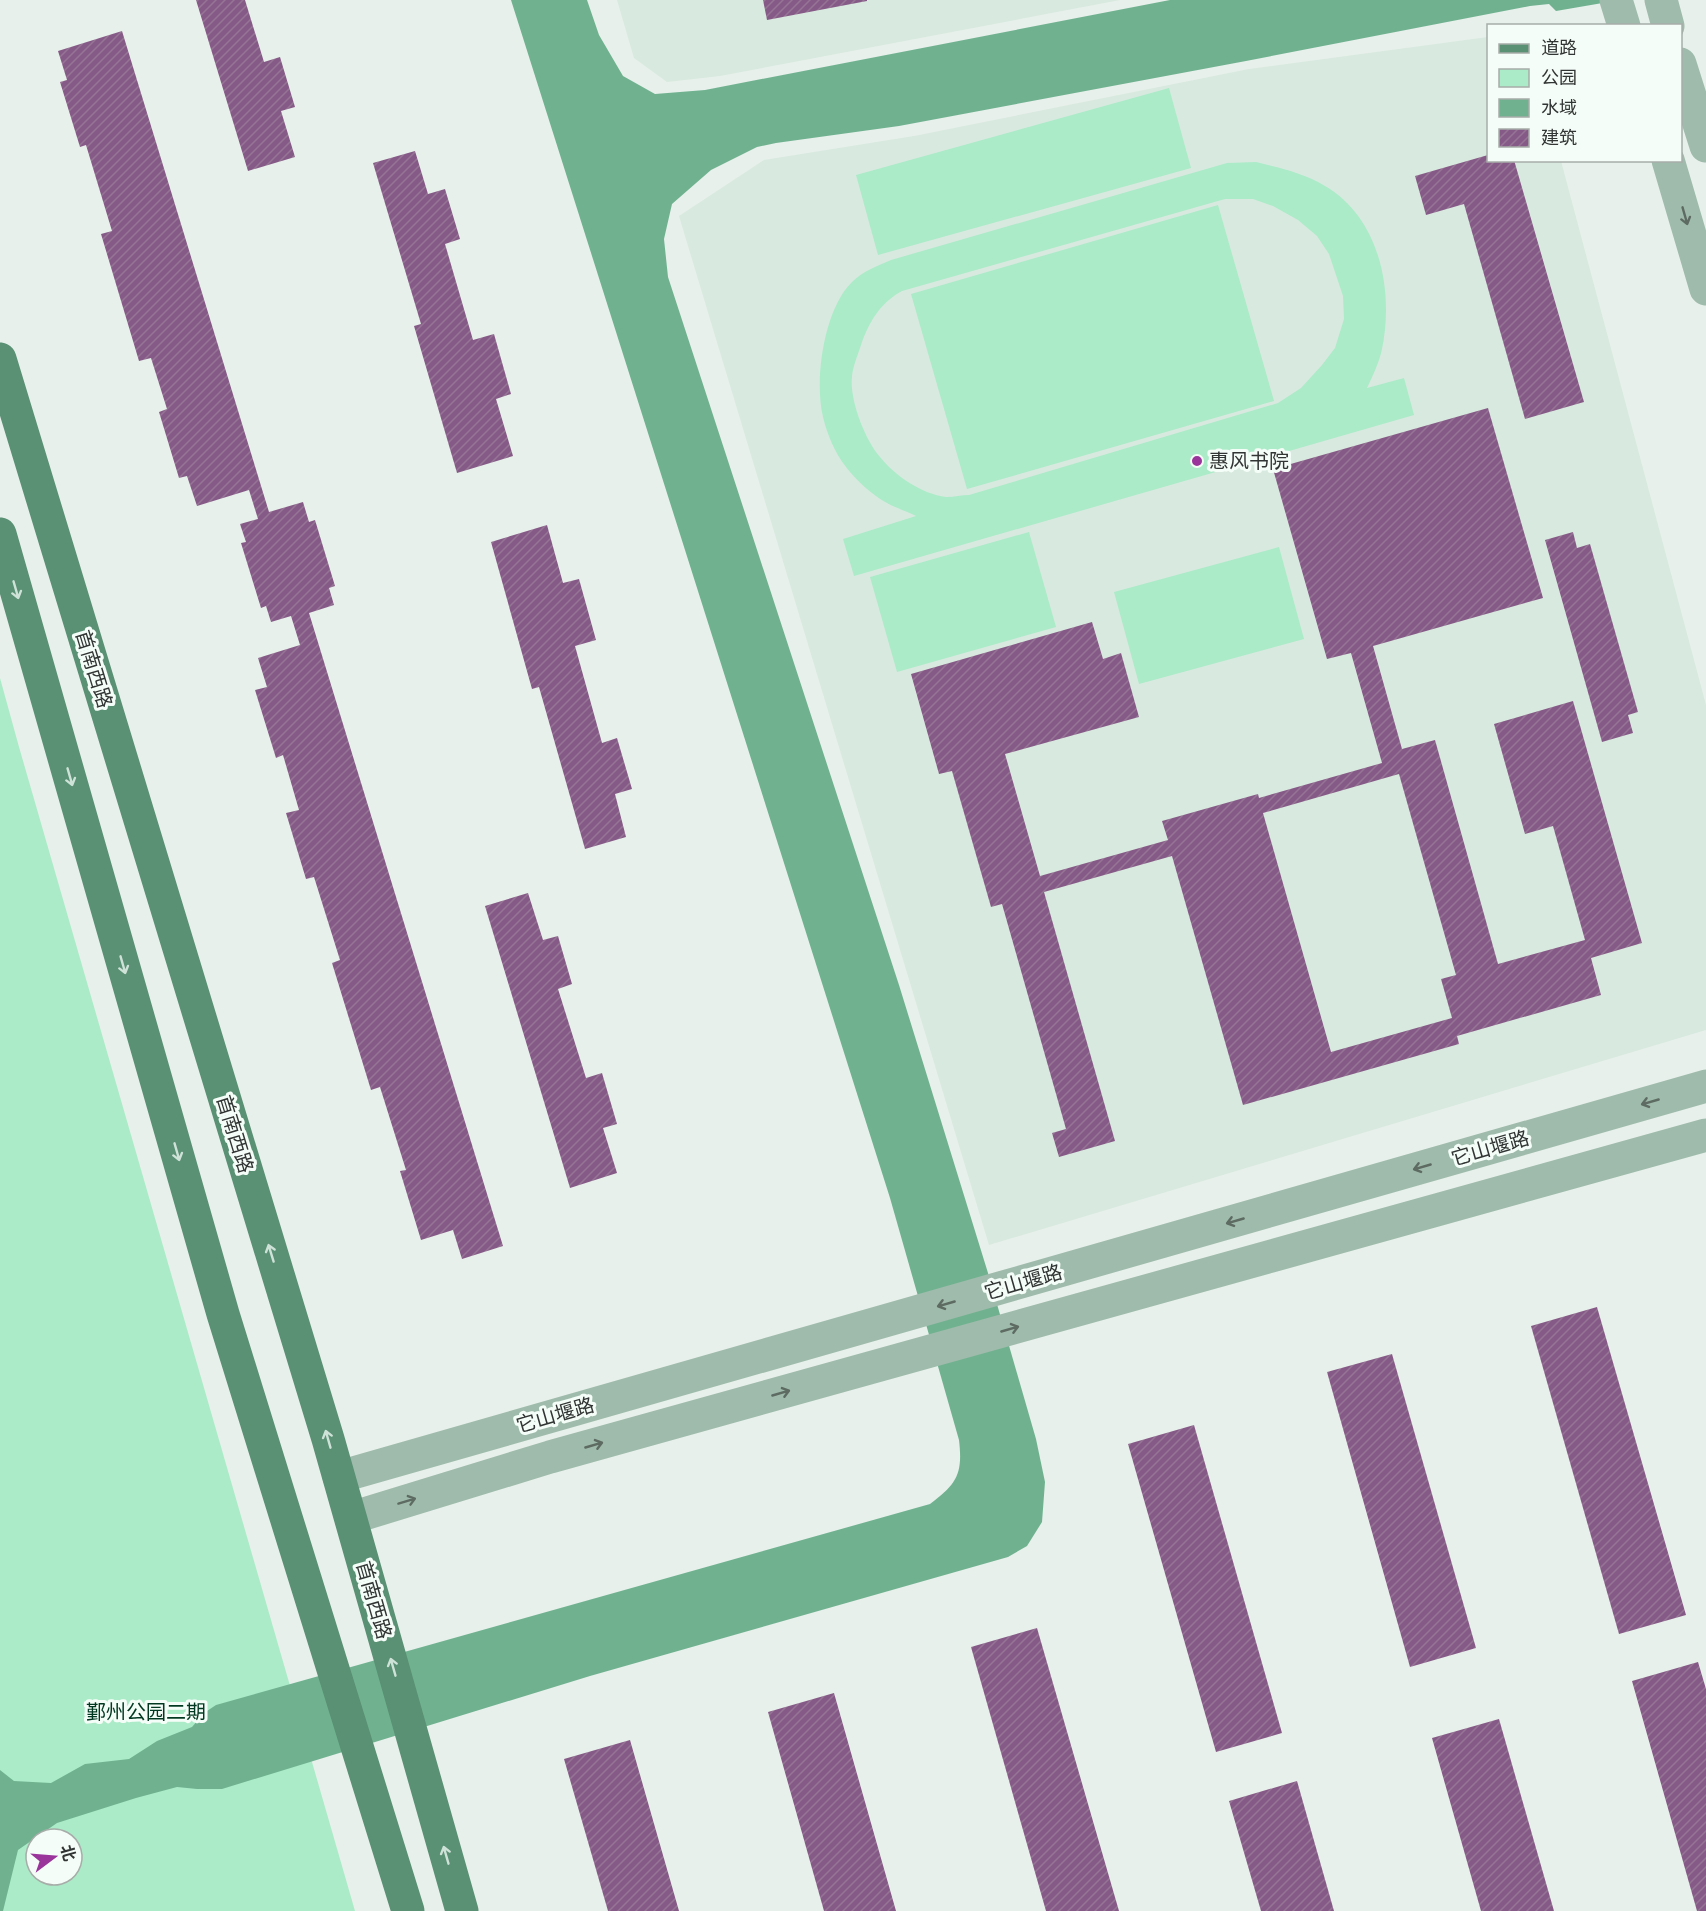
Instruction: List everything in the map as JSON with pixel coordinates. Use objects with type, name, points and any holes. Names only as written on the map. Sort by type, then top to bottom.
[{"type":"main road","name":"首南西路","points":[[0,359],[339,1477],[462,1911]]},
{"type":"main road","points":[[0,534],[223,1314],[408,1911]]},
{"type":"street","points":[[1682,70],[1706,146]]},
{"type":"street","points":[[1669,162],[1706,289]]},
{"type":"street","name":"它山堰路","points":[[339,1477],[1706,1086]]},
{"type":"street","name":"它山堰路","points":[[351,1518],[550,1457],[1706,1135]]},
{"type":"shaded area","points":[[617,0],[1120,0],[720,76],[667,82],[634,58]]},
{"type":"shaded area","name":"惠风书院","points":[[1487,37],[1487,162],[1561,162],[1706,705],[1706,1030],[989,1245],[679,216],[764,160],[914,136],[1249,69]]},
{"type":"green space","points":[[1169,88],[1191,168],[878,255],[856,175]]},
{"type":"green space","points":[[1256,162],[1292,171],[1325,186],[1344,200],[1359,217],[1379,258],[1386,304],[1382,349],[1367,388],[1404,378],[1414,415],[854,576],[843,539],[916,516],[881,500],[859,482],[838,456],[825,423],[820,384],[824,346],[834,309],[852,282],[865,272],[891,260],[1227,163]],"holes":[[[1225,199],[1253,199],[1273,206],[1298,220],[1317,236],[1329,254],[1343,296],[1344,319],[1335,348],[1301,388],[1278,403],[969,495],[946,497],[919,488],[893,471],[874,450],[856,407],[852,376],[868,329],[881,307],[894,296],[902,291]]]},
{"type":"green space","points":[[1218,205],[1274,401],[967,489],[911,294]]},
{"type":"green space","points":[[1029,532],[1056,627],[897,672],[870,577]]},
{"type":"green space","points":[[1279,547],[1304,639],[1139,684],[1114,592]]},
{"type":"green space","name":"鄞州公园二期","points":[[0,678],[19,747],[355,1911],[0,1911]]},
{"type":"water","points":[[511,0],[587,0],[599,35],[623,76],[655,94],[705,90],[1170,0],[1620,0],[1556,11],[1549,4],[1530,6],[899,126],[757,147],[711,170],[672,204],[664,239],[668,277],[899,985],[988,1273],[1036,1439],[1045,1482],[1042,1522],[1027,1546],[1008,1557],[590,1676],[222,1789],[177,1787],[57,1823],[51,1827],[24,1827],[24,1846],[18,1850],[3,1911],[0,1911],[0,1770],[14,1781],[51,1783],[85,1764],[129,1759],[157,1741],[192,1727],[204,1713],[216,1705],[930,1504],[952,1484],[956,1477],[960,1462],[959,1440],[890,1198]]},
{"type":"building","points":[[196,0],[245,0],[264,62],[280,57],[295,107],[281,111],[295,157],[248,171]]},
{"type":"building","points":[[763,0],[867,0],[867,1],[767,20]]},
{"type":"building","points":[[122,31],[269,512],[303,502],[309,522],[315,520],[335,586],[329,588],[334,605],[309,613],[503,1246],[462,1259],[453,1230],[421,1240],[400,1171],[406,1170],[380,1087],[371,1090],[332,963],[340,960],[314,877],[306,879],[286,813],[299,810],[283,755],[276,758],[255,690],[267,687],[258,658],[300,645],[291,616],[271,622],[266,606],[261,608],[241,543],[246,542],[240,524],[258,519],[249,490],[197,506],[187,476],[179,478],[159,412],[167,409],[151,358],[139,361],[101,234],[112,231],[86,145],[80,147],[60,82],[67,80],[58,51]]},
{"type":"building","points":[[415,151],[428,194],[445,189],[460,239],[445,244],[473,340],[494,334],[511,394],[496,399],[513,456],[457,473],[414,326],[421,324],[373,163]]},
{"type":"building","points":[[1487,155],[1487,162],[1515,162],[1584,402],[1525,419],[1464,204],[1426,215],[1415,176]]},
{"type":"building","points":[[1488,408],[1543,598],[1373,646],[1402,749],[1435,740],[1498,964],[1585,940],[1553,826],[1525,834],[1494,724],[1573,701],[1642,943],[1591,958],[1601,995],[1457,1036],[1459,1044],[1243,1105],[1172,856],[1044,892],[1115,1141],[1059,1157],[1052,1133],[1066,1129],[1002,904],[991,907],[952,771],[939,774],[911,674],[1092,622],[1103,659],[1121,653],[1139,717],[1005,754],[1040,876],[1168,840],[1162,821],[1258,794],[1259,798],[1382,763],[1351,653],[1327,659],[1273,469]],"holes":[[[1399,774],[1456,975],[1441,979],[1452,1018],[1331,1052],[1263,813]]]},
{"type":"building","points":[[547,525],[563,583],[579,579],[596,640],[575,646],[602,743],[617,738],[632,789],[615,794],[626,837],[585,849],[539,687],[532,689],[491,542]]},
{"type":"building","points":[[1573,532],[1577,548],[1590,544],[1638,712],[1628,715],[1633,733],[1602,742],[1545,540]]},
{"type":"building","points":[[528,893],[543,940],[558,936],[572,984],[558,989],[586,1078],[602,1073],[617,1124],[603,1128],[617,1173],[570,1188],[485,906]]},
{"type":"building","points":[[1597,1307],[1686,1615],[1619,1634],[1531,1326]]},
{"type":"building","points":[[1392,1354],[1476,1648],[1410,1667],[1327,1372]]},
{"type":"building","points":[[1194,1425],[1282,1733],[1216,1752],[1128,1444]]},
{"type":"building","points":[[1037,1628],[1119,1911],[1046,1911],[971,1647]]},
{"type":"building","points":[[1698,1662],[1706,1689],[1706,1911],[1697,1911],[1632,1681]]},
{"type":"building","points":[[834,1693],[896,1911],[824,1911],[768,1712]]},
{"type":"building","points":[[1499,1719],[1554,1911],[1481,1911],[1432,1738]]},
{"type":"building","points":[[630,1740],[679,1911],[608,1911],[564,1759]]},
{"type":"building","points":[[1297,1781],[1334,1911],[1261,1911],[1229,1801]]},
{"type":"place","name":"惠风书院","points":[[1197,461]]}]
